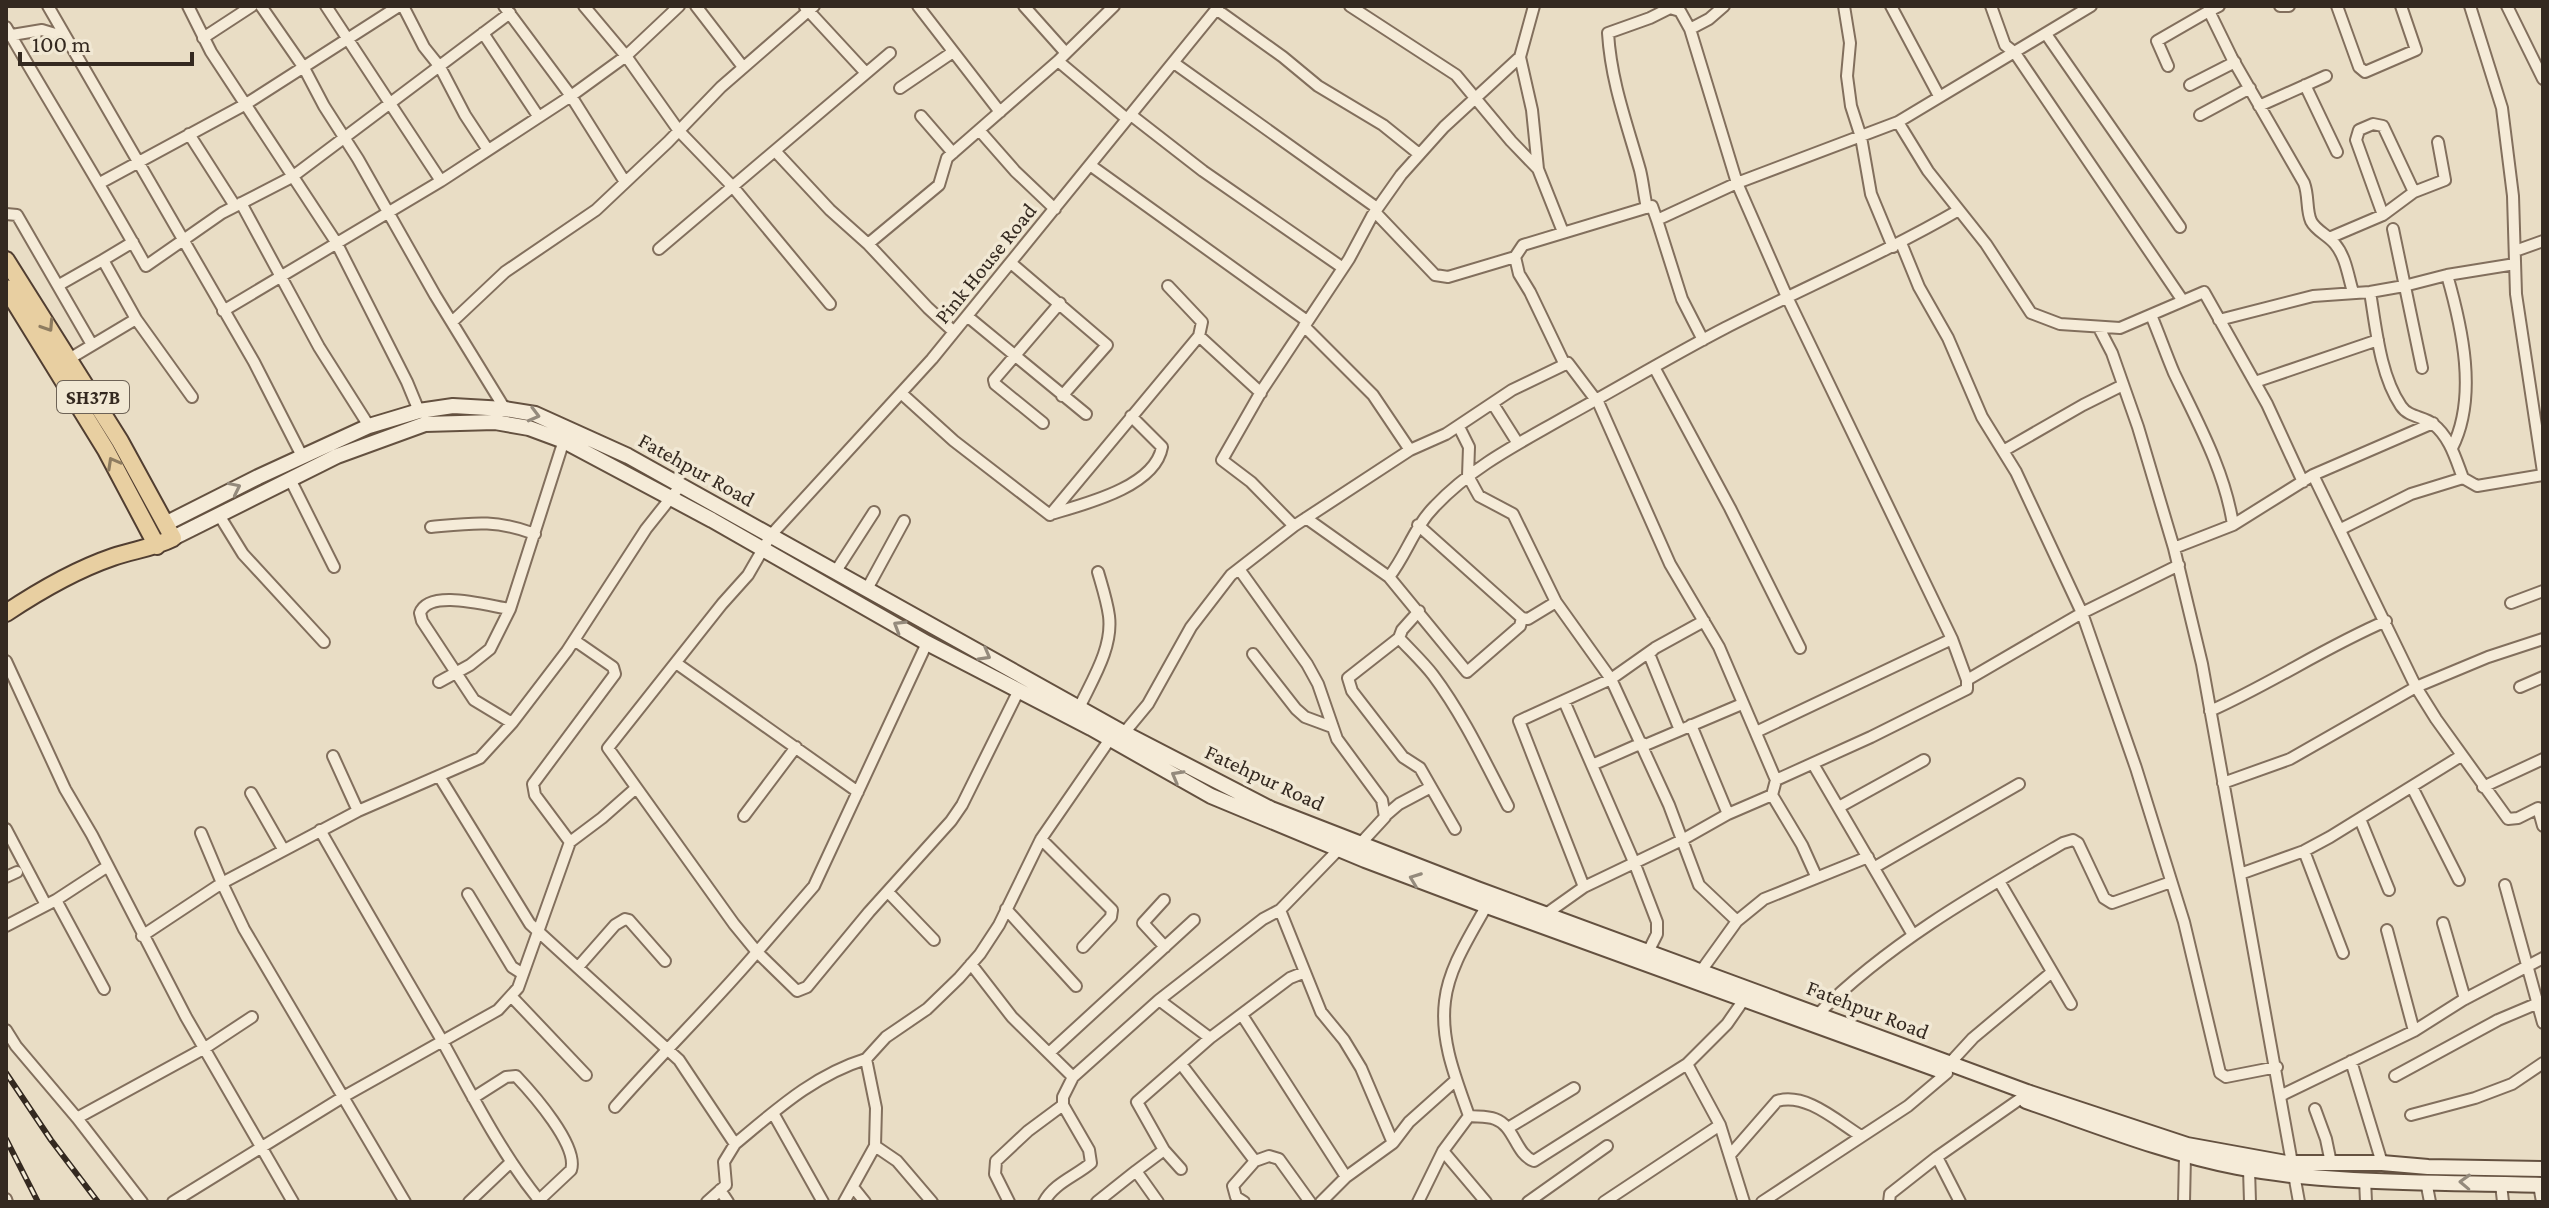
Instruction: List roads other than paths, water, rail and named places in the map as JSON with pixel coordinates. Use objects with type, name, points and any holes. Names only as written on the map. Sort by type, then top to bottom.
[{"type":"main road","name":"SH37B","points":[[6,260],[120,441],[161,535]]},
{"type":"main road","name":"SH37B","points":[[6,288],[161,535]]},
{"type":"main road","points":[[6,613],[79,570],[161,535]]},
{"type":"street","points":[[48,6],[254,362],[302,456]]},
{"type":"street","points":[[188,6],[203,38],[336,242],[419,411]]},
{"type":"street","points":[[203,38],[252,6]]},
{"type":"street","points":[[261,6],[304,68],[386,212],[505,409]]},
{"type":"street","points":[[326,6],[441,181]]},
{"type":"street","points":[[100,183],[246,104],[401,6],[488,150]]},
{"type":"street","points":[[584,6],[626,56],[679,131],[733,187],[830,304]]},
{"type":"street","points":[[223,311],[441,181],[571,96],[626,56],[679,6]]},
{"type":"street","points":[[696,6],[743,67]]},
{"type":"street","points":[[918,6],[1000,112]]},
{"type":"street","points":[[1024,6],[1062,56],[1129,117],[1343,268]]},
{"type":"street","points":[[868,244],[939,185],[944,164],[953,153],[1113,6]]},
{"type":"street","points":[[1350,6],[1456,75],[1538,169]]},
{"type":"street","points":[[1534,6],[1520,57],[1532,110],[1538,169],[1563,232]]},
{"type":"street","points":[[1690,29],[1724,6]]},
{"type":"street","points":[[1844,6],[1851,51],[1847,87],[1861,137],[1871,194],[1948,338],[1982,417],[2016,472],[2082,613],[2136,768],[2184,922],[2220,1073],[2226,1077],[2277,1067]]},
{"type":"street","points":[[1891,6],[1939,96]]},
{"type":"street","points":[[1991,6],[2005,45],[2015,53],[2183,301]]},
{"type":"street","points":[[1657,220],[1791,160],[1898,122],[2091,6]]},
{"type":"street","points":[[2280,6],[2289,6]]},
{"type":"street","points":[[2337,6],[2359,67],[2365,72],[2416,50],[2401,6]]},
{"type":"street","points":[[2370,292],[2378,340],[2390,383],[2402,407],[2409,414],[2433,423],[2452,448],[2463,478],[2477,486],[2543,473],[2516,294],[2513,196],[2502,108],[2470,6]]},
{"type":"street","points":[[2507,6],[2543,79]]},
{"type":"street","points":[[453,321],[505,272],[596,210],[743,67],[809,8],[866,73]]},
{"type":"street","points":[[1218,8],[1318,86],[1383,125],[1419,154]]},
{"type":"street","name":"Pink House Road","points":[[636,788],[608,748],[748,575],[767,541],[954,332],[1218,8]]},
{"type":"street","points":[[1647,208],[1641,174],[1624,123],[1608,33],[1656,10],[1670,8],[1680,11],[1690,29],[1737,183],[1787,297],[1952,639],[1967,680],[1967,689],[1776,780]]},
{"type":"street","points":[[2168,66],[2157,41],[2214,9],[2235,62],[2304,183],[2313,226],[2329,238],[2344,260],[2353,292]]},
{"type":"street","points":[[66,38],[42,30],[8,32],[68,136],[100,183],[146,266],[238,204],[292,177],[440,67],[507,10],[571,96],[625,182]]},
{"type":"street","points":[[483,33],[538,116]]},
{"type":"street","points":[[2046,34],[2180,227]]},
{"type":"street","points":[[900,88],[953,52]]},
{"type":"street","points":[[659,249],[890,53]]},
{"type":"street","points":[[1294,526],[1251,482],[1222,460],[1376,210],[1444,127],[1520,57]]},
{"type":"street","points":[[2190,85],[2235,62]]},
{"type":"street","points":[[1174,63],[1376,210],[1435,275],[1448,277],[1515,257],[1523,245],[1652,206],[1682,299],[1703,340]]},
{"type":"street","points":[[2259,106],[2326,76]]},
{"type":"street","points":[[2305,85],[2337,152]]},
{"type":"street","points":[[2200,115],[2250,88]]},
{"type":"street","points":[[921,116],[953,153]]},
{"type":"street","points":[[1898,122],[1928,171],[1986,244],[2031,313],[2060,324],[2120,328],[2204,292],[2255,382],[2303,482]]},
{"type":"street","points":[[2383,215],[2356,140],[2359,130],[2373,124],[2383,126],[2414,192]]},
{"type":"street","points":[[979,130],[1015,171],[1055,209]]},
{"type":"street","points":[[189,134],[238,204],[281,275],[319,347],[369,426]]},
{"type":"street","points":[[2329,238],[2383,215],[2414,192],[2445,180],[2438,142]]},
{"type":"street","points":[[776,152],[954,332]]},
{"type":"street","points":[[1090,165],[1306,324],[1373,395],[1410,450]]},
{"type":"street","points":[[1389,577],[1399,564],[1418,525],[1434,506],[1468,476],[1517,442],[1703,340],[1897,245],[1959,210]]},
{"type":"street","points":[[6,214],[17,215],[91,343]]},
{"type":"street","points":[[2393,229],[2422,368]]},
{"type":"street","points":[[2515,251],[2543,241]]},
{"type":"street","points":[[59,285],[133,242]]},
{"type":"street","points":[[1515,257],[1519,274],[1565,365]]},
{"type":"street","points":[[103,260],[136,319],[192,397]]},
{"type":"street","points":[[1011,263],[1107,345],[1062,396]]},
{"type":"street","points":[[2219,320],[2313,296],[2370,292],[2515,264]]},
{"type":"street","points":[[2447,275],[2465,347],[2463,420],[2452,448]]},
{"type":"street","points":[[1050,515],[1199,336],[1202,322],[1168,286]]},
{"type":"street","points":[[1043,423],[994,382],[1060,303]]},
{"type":"street","points":[[2151,315],[2172,368],[2205,435],[2233,525]]},
{"type":"street","points":[[967,316],[1086,414]]},
{"type":"street","points":[[69,359],[91,343],[136,319]]},
{"type":"street","points":[[2099,328],[2123,385],[2174,548],[2202,664],[2299,1202]]},
{"type":"street","points":[[1199,336],[1261,393]]},
{"type":"street","points":[[2255,382],[2378,340]]},
{"type":"street","points":[[707,1202],[726,1185],[726,1156],[735,1144],[802,1088],[843,1066],[866,1059],[886,1037],[927,1009],[971,964],[999,925],[1041,839],[1117,736],[1148,704],[1191,627],[1231,575],[1294,526],[1410,450],[1459,427],[1512,390],[1568,363],[1595,399],[1670,564],[1719,647],[1776,780],[1772,795],[1802,845],[1816,876]]},
{"type":"street","points":[[1654,367],[1730,508],[1800,648]]},
{"type":"street","points":[[2003,451],[2123,385]]},
{"type":"street","points":[[901,393],[954,441],[1050,515]]},
{"type":"street","points":[[1493,404],[1517,442]]},
{"type":"street","name":"Fatehpur Road","points":[[161,535],[302,456],[369,426],[419,411],[453,406],[535,414],[566,434],[681,485],[767,541],[836,571],[1079,708],[1117,736],[1350,844],[1490,900],[1546,914],[1701,971],[1778,1005],[1818,1014],[1948,1068],[2187,1145],[2294,1169],[2331,1163],[2543,1169]]},
{"type":"street","points":[[1050,515],[1117,494],[1148,469],[1162,452],[1162,447],[1131,416]]},
{"type":"street","points":[[161,535],[219,515],[364,445],[425,424],[495,422],[566,434],[670,498],[767,541],[927,643],[1117,736]]},
{"type":"street","points":[[2174,548],[2233,525],[2313,475],[2433,423]]},
{"type":"street","points":[[1459,427],[1469,447],[1468,476],[1479,496],[1513,514],[1556,602],[1611,679],[1643,744],[1699,885],[1737,921]]},
{"type":"street","points":[[439,682],[490,649],[510,609],[566,434]]},
{"type":"street","points":[[2313,475],[2416,687],[2461,756],[2508,819],[2518,818],[2538,808],[2543,826]]},
{"type":"street","points":[[2341,529],[2411,494],[2463,478]]},
{"type":"street","points":[[290,479],[334,567]]},
{"type":"street","points":[[142,936],[222,883],[283,849],[358,811],[480,758],[512,723],[574,640],[646,529],[681,485]]},
{"type":"street","points":[[836,571],[874,512]]},
{"type":"street","points":[[219,515],[243,554],[324,642]]},
{"type":"street","points":[[1306,518],[1389,577],[1467,672],[1520,626],[1522,618]]},
{"type":"street","points":[[867,589],[904,521]]},
{"type":"street","points":[[431,527],[485,522],[509,525],[535,534]]},
{"type":"street","points":[[1418,525],[1522,618],[1528,619],[1556,602]]},
{"type":"street","points":[[1967,680],[2082,613],[2179,565]]},
{"type":"street","points":[[1239,569],[1307,664],[1318,684],[1337,739],[1382,800],[1385,816]]},
{"type":"street","points":[[1079,708],[1104,653],[1109,634],[1109,616],[1098,572]]},
{"type":"street","points":[[2511,603],[2543,591]]},
{"type":"street","points":[[510,609],[444,599],[421,608],[422,621],[474,700],[512,723]]},
{"type":"street","points":[[1419,611],[1399,638],[1348,678],[1352,691],[1403,757],[1420,768],[1455,829]]},
{"type":"street","points":[[1584,887],[1519,721],[1611,679],[1655,648],[1704,621]]},
{"type":"street","points":[[2210,711],[2268,684],[2342,640],[2386,621]]},
{"type":"street","points":[[1399,638],[1433,676],[1482,756],[1508,806]]},
{"type":"street","points":[[1756,732],[1952,639]]},
{"type":"street","points":[[2223,783],[2290,759],[2416,687],[2488,657],[2543,639]]},
{"type":"street","points":[[570,842],[535,795],[533,784],[615,674],[613,667],[574,640]]},
{"type":"street","points":[[615,1107],[665,1048],[719,996],[814,886],[927,643]]},
{"type":"street","points":[[1655,648],[1649,654],[1680,730]]},
{"type":"street","points":[[1253,654],[1296,709],[1305,717],[1332,727]]},
{"type":"street","points":[[6,661],[65,789],[142,936],[293,1202]]},
{"type":"street","points":[[676,663],[858,792]]},
{"type":"street","points":[[2520,687],[2543,677]]},
{"type":"street","points":[[173,1202],[343,1097],[498,1010],[512,997],[523,974],[570,842],[636,788],[757,952],[792,988],[802,990],[951,821],[1019,690]]},
{"type":"street","points":[[1564,701],[1634,862],[1658,927],[1648,952]]},
{"type":"street","points":[[1592,765],[1742,704]]},
{"type":"street","points":[[1691,725],[1728,814]]},
{"type":"street","points":[[744,816],[796,747]]},
{"type":"street","points":[[333,756],[358,811]]},
{"type":"street","points":[[2240,874],[2304,851],[2461,756]]},
{"type":"street","points":[[2483,787],[2543,759]]},
{"type":"street","points":[[1839,807],[1924,760]]},
{"type":"street","points":[[1813,764],[1913,935]]},
{"type":"street","points":[[439,776],[530,924],[679,1060],[735,1144]]},
{"type":"street","points":[[1875,867],[2019,784]]},
{"type":"street","points":[[1044,1202],[1064,1180],[1091,1163],[1089,1150],[1063,1105],[1063,1097],[1073,1077],[1159,1000],[1263,919],[1280,910],[1350,844],[1399,804],[1431,787]]},
{"type":"street","points":[[2412,787],[2459,880]]},
{"type":"street","points":[[251,793],[283,849]]},
{"type":"street","points":[[1546,914],[1584,887],[1772,795]]},
{"type":"street","points":[[2360,819],[2389,890]]},
{"type":"street","points":[[6,829],[104,989]]},
{"type":"street","points":[[320,830],[473,1098],[538,1201],[571,1170],[573,1163],[567,1144],[516,1076],[506,1077],[473,1098]]},
{"type":"street","points":[[201,833],[244,929],[405,1202]]},
{"type":"street","points":[[1041,839],[1112,910],[1111,917],[1083,947]]},
{"type":"street","points":[[1818,1014],[1871,966],[1913,935],[1999,881],[2073,840],[2078,843],[2108,902],[2171,882]]},
{"type":"street","points":[[1350,844],[1745,998],[1778,1005],[1948,1068],[2020,1099],[2185,1156],[2249,1169],[2294,1169],[2365,1179],[2541,1185],[2542,1202]]},
{"type":"street","points":[[2304,851],[2343,953]]},
{"type":"street","points":[[1701,971],[1737,921],[1764,899],[1868,857]]},
{"type":"street","points":[[6,926],[108,866]]},
{"type":"street","points":[[6,877],[17,872]]},
{"type":"street","points":[[1999,881],[2071,1004]]},
{"type":"street","points":[[2505,885],[2526,968],[2540,1002],[2543,1023]]},
{"type":"street","points":[[888,892],[934,940]]},
{"type":"street","points":[[468,894],[512,967],[523,974]]},
{"type":"street","points":[[1164,900],[1143,923],[1165,947]]},
{"type":"street","points":[[1469,1116],[1444,1035],[1445,999],[1469,936],[1490,900]]},
{"type":"street","points":[[1006,909],[1076,986]]},
{"type":"street","points":[[1280,910],[1321,1012],[1344,1040],[1361,1068],[1393,1143]]},
{"type":"street","points":[[579,966],[615,925],[625,919],[665,961]]},
{"type":"street","points":[[1049,1053],[1194,920]]},
{"type":"street","points":[[2443,923],[2465,999]]},
{"type":"street","points":[[2387,930],[2414,1031]]},
{"type":"street","points":[[2282,1095],[2414,1031],[2465,999],[2543,958]]},
{"type":"street","points":[[971,964],[1012,1017],[1073,1077]]},
{"type":"street","points":[[1181,1169],[1164,1150],[1137,1102],[1210,1038],[1290,978],[1305,972]]},
{"type":"street","points":[[1762,1202],[1908,1106],[1948,1068],[1973,1038],[2052,972]]},
{"type":"street","points":[[512,997],[586,1075]]},
{"type":"street","points":[[1469,1116],[1497,1119],[1508,1128],[1527,1158],[1534,1161],[1687,1064],[1727,1024],[1745,998]]},
{"type":"street","points":[[1159,1000],[1210,1038]]},
{"type":"street","points":[[2395,1076],[2540,1002]]},
{"type":"street","points":[[1242,1015],[1346,1177]]},
{"type":"street","points":[[77,1118],[205,1048],[252,1017]]},
{"type":"street","points":[[6,1030],[142,1202]]},
{"type":"street","points":[[844,1202],[875,1146],[876,1108],[866,1059]]},
{"type":"street","points":[[2351,1061],[2382,1163]]},
{"type":"street","points":[[2411,1115],[2475,1098],[2512,1084],[2543,1063]]},
{"type":"street","points":[[1181,1064],[1255,1161]]},
{"type":"street","points":[[1687,1064],[1720,1125],[1744,1202]]},
{"type":"street","points":[[1321,1202],[1346,1177],[1393,1143],[1409,1122],[1456,1080]]},
{"type":"street","points":[[1508,1128],[1574,1088]]},
{"type":"street","points":[[1730,1155],[1777,1101],[1786,1099],[1802,1100],[1861,1136]]},
{"type":"street","points":[[1889,1202],[1890,1194],[1937,1157],[2020,1099]]},
{"type":"street","points":[[1009,1202],[995,1174],[996,1161],[1028,1131],[1063,1105]]},
{"type":"street","points":[[2315,1109],[2331,1163]]},
{"type":"street","points":[[773,1113],[823,1202]]},
{"type":"street","points":[[1418,1202],[1443,1151],[1469,1116]]},
{"type":"street","points":[[1604,1202],[1720,1125]]},
{"type":"street","points":[[875,1146],[897,1161],[932,1202]]},
{"type":"street","points":[[1528,1202],[1607,1146]]},
{"type":"street","points":[[1097,1202],[1164,1150]]},
{"type":"street","points":[[1443,1151],[1486,1202]]},
{"type":"street","points":[[1244,1202],[1236,1197],[1233,1186],[1255,1161],[1269,1156],[1276,1156],[1310,1202]]},
{"type":"street","points":[[2184,1202],[2185,1156]]},
{"type":"street","points":[[1937,1157],[1960,1202]]},
{"type":"street","points":[[469,1202],[511,1162]]},
{"type":"street","points":[[2249,1169],[2250,1202]]},
{"type":"street","points":[[1136,1171],[1158,1202]]},
{"type":"street","points":[[2365,1179],[2366,1202]]},
{"type":"street","points":[[2426,1181],[2430,1202]]},
{"type":"street","points":[[2501,1184],[2503,1202]]},
{"type":"street","points":[[853,1187],[865,1202]]},
{"type":"street","points":[[720,1190],[728,1202]]},
{"type":"railway","points":[[6,1073],[98,1202]]},
{"type":"railway","points":[[6,1139],[38,1202]]}]
